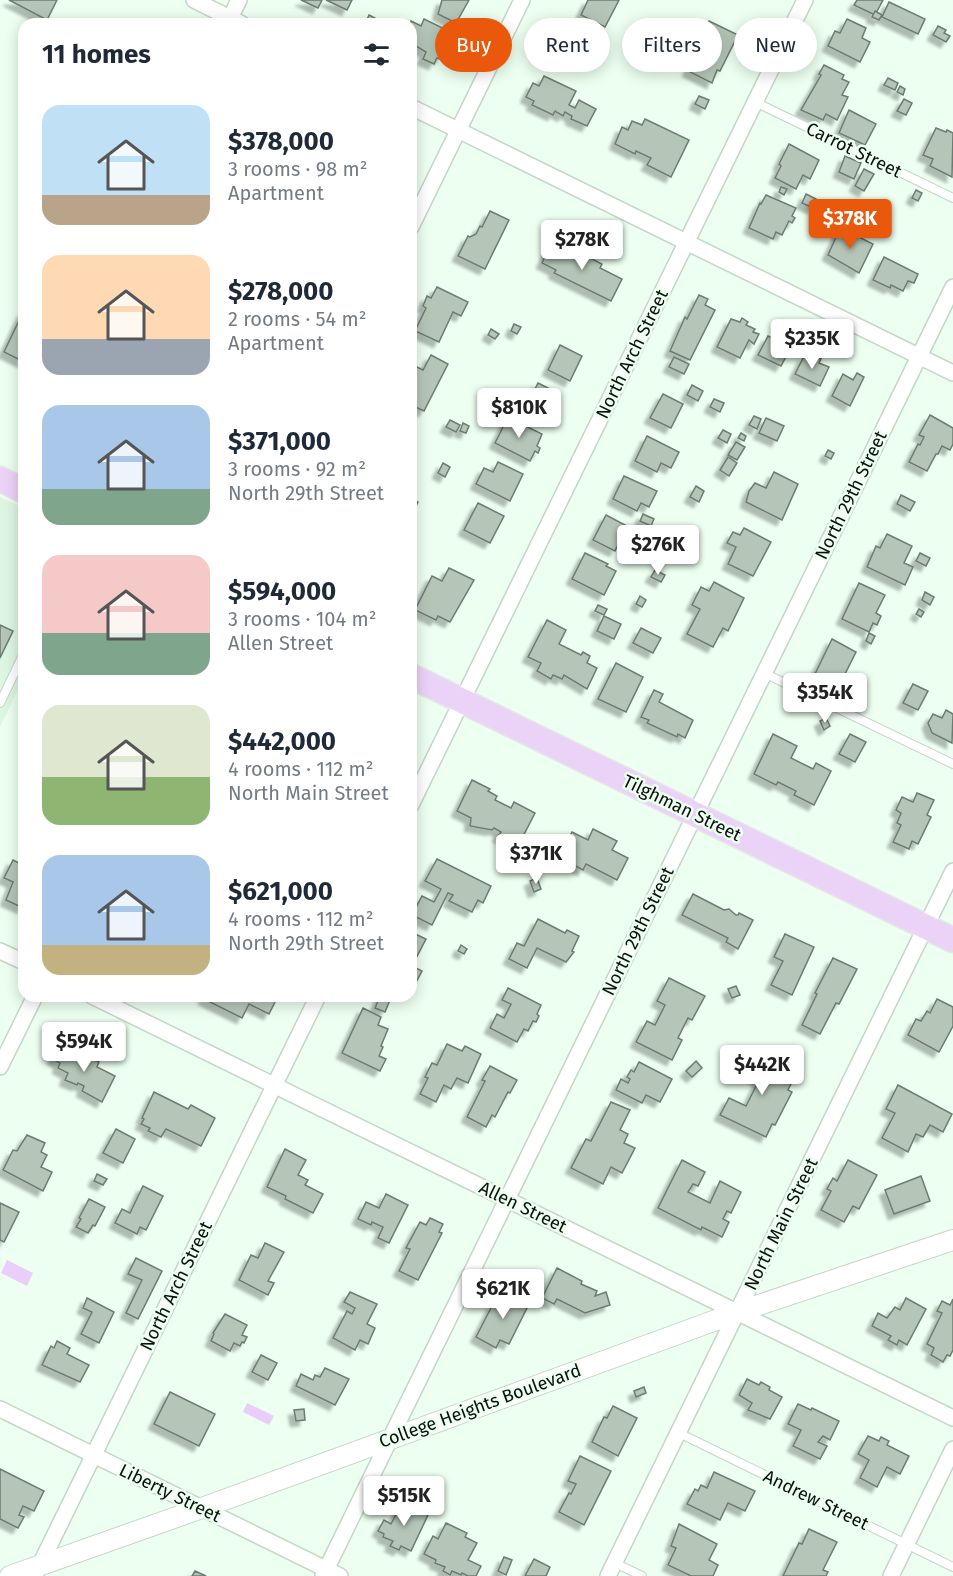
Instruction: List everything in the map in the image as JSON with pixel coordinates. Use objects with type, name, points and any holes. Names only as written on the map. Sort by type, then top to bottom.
[{"type":"main road","points":[[0,479],[18,487]]},
{"type":"main road","name":"Tilghman Street","points":[[417,679],[953,940]]},
{"type":"street","points":[[194,0],[226,18]]},
{"type":"street","points":[[234,18],[239,0]]},
{"type":"street","points":[[417,215],[522,0]]},
{"type":"street","name":"North Arch Street","points":[[417,793],[805,0]]},
{"type":"street","points":[[417,110],[953,373]]},
{"type":"street","name":"North 29th Street","points":[[330,1574],[390,1438],[953,287]]},
{"type":"street","name":"North Main Street","points":[[611,1569],[953,871]]},
{"type":"street","points":[[0,951],[18,959]]},
{"type":"street","points":[[0,1067],[32,1002]]},
{"type":"street","name":"Allen Street","points":[[104,1002],[953,1418]]},
{"type":"street","name":"North Arch Street","points":[[37,1571],[315,1002]]},
{"type":"street","name":"College Heights Boulevard","points":[[10,1576],[37,1571],[390,1438],[738,1312],[953,1240]]},
{"type":"street","name":"Liberty Street","points":[[0,1409],[330,1574]]},
{"type":"street","points":[[891,1576],[953,1449]]},
{"type":"lane","name":"Carrot Street","points":[[755,102],[953,198]]},
{"type":"lane","points":[[0,703],[18,666]]},
{"type":"lane","points":[[764,673],[953,764]]},
{"type":"lane","name":"Andrew Street","points":[[679,1433],[953,1567]]},
{"type":"lane","points":[[611,1569],[642,1576]]},
{"type":"shaded area","points":[[0,497],[18,505],[18,690],[0,727]]},
{"type":"shaded area","points":[[7,1260],[33,1273],[27,1286],[1,1273]]},
{"type":"shaded area","points":[[247,1403],[274,1416],[269,1425],[243,1412]]},
{"type":"building","points":[[9,0],[57,0],[48,18],[43,18]]},
{"type":"building","points":[[301,0],[322,0],[318,8]]},
{"type":"building","points":[[326,0],[352,0],[347,10]]},
{"type":"building","points":[[442,0],[469,0],[459,18],[446,18],[438,14]]},
{"type":"building","points":[[588,0],[619,0],[610,18],[587,18],[581,15]]},
{"type":"building","points":[[857,0],[883,0],[875,15],[854,5]]},
{"type":"building","points":[[889,2],[925,19],[918,34],[882,17]]},
{"type":"building","points":[[875,11],[882,15],[879,20],[872,17]]},
{"type":"building","points":[[424,19],[435,24],[434,64],[423,59],[426,52],[417,47],[417,24],[421,26]]},
{"type":"building","points":[[847,19],[866,28],[862,38],[870,42],[860,62],[828,46],[835,31],[840,33]]},
{"type":"building","points":[[938,26],[946,30],[944,33],[950,36],[946,42],[933,35]]},
{"type":"building","points":[[722,27],[734,33],[734,43],[722,67]]},
{"type":"building","points":[[824,65],[844,75],[842,79],[849,82],[842,95],[848,97],[837,120],[826,114],[823,120],[801,110],[821,75],[819,74]]},
{"type":"building","points":[[690,72],[716,72],[712,83]]},
{"type":"building","points":[[544,76],[576,91],[569,105],[575,108],[579,100],[596,109],[587,126],[571,119],[572,116],[565,112],[563,116],[555,111],[553,115],[532,105],[534,101],[526,97],[533,83],[539,86]]},
{"type":"building","points":[[888,78],[898,83],[895,90],[884,85]]},
{"type":"building","points":[[900,86],[905,89],[903,95],[897,92]]},
{"type":"building","points":[[699,96],[709,100],[705,109],[695,104]]},
{"type":"building","points":[[904,99],[912,103],[906,115],[897,111]]},
{"type":"building","points":[[849,110],[876,124],[865,145],[839,133]]},
{"type":"building","points":[[645,119],[689,140],[671,177],[647,165],[651,158],[636,151],[635,154],[615,144],[622,127],[628,130],[632,121],[642,125]]},
{"type":"building","points":[[936,128],[953,133],[952,177],[930,166],[933,159],[923,155]]},
{"type":"building","points":[[789,144],[819,160],[810,179],[803,175],[796,189],[775,178]]},
{"type":"building","points":[[845,156],[861,163],[854,179],[839,172]]},
{"type":"building","points":[[864,169],[874,174],[864,191],[855,186]]},
{"type":"building","points":[[781,187],[787,189],[784,195],[779,192]]},
{"type":"building","points":[[916,190],[922,193],[918,201],[912,198]]},
{"type":"building","points":[[806,194],[816,199],[813,208],[802,203]]},
{"type":"building","points":[[766,195],[796,208],[792,216],[795,218],[792,223],[789,221],[782,235],[776,232],[773,239],[749,228]]},
{"type":"building","points":[[490,211],[509,220],[485,269],[458,256],[468,236],[476,234]]},
{"type":"building","points":[[841,226],[850,230],[846,237],[852,240],[855,235],[873,244],[859,273],[828,255]]},
{"type":"building","points":[[552,242],[566,249],[567,246],[602,264],[600,268],[622,279],[611,301],[554,273],[556,270],[542,263]]},
{"type":"building","points":[[884,257],[918,274],[914,283],[908,281],[903,291],[873,280]]},
{"type":"building","points":[[437,287],[468,302],[461,316],[453,312],[439,342],[417,332],[426,308],[423,306],[427,296],[431,298]]},
{"type":"building","points":[[699,295],[708,299],[705,305],[715,310],[690,360],[670,351],[685,317],[687,319]]},
{"type":"building","points":[[742,318],[748,322],[746,325],[755,329],[753,332],[759,334],[754,344],[749,340],[740,358],[717,347],[731,319],[740,322]]},
{"type":"building","points":[[18,323],[18,359],[4,352]]},
{"type":"building","points":[[514,324],[521,327],[517,334],[511,331]]},
{"type":"building","points":[[491,329],[499,334],[495,339],[488,335]]},
{"type":"building","points":[[768,336],[776,340],[778,336],[784,340],[782,343],[791,347],[781,366],[758,355]]},
{"type":"building","points":[[560,345],[582,356],[570,381],[548,370]]},
{"type":"building","points":[[431,355],[448,364],[424,411],[417,408],[417,367],[423,370]]},
{"type":"building","points":[[804,356],[813,361],[815,357],[821,359],[819,363],[829,367],[820,386],[795,374]]},
{"type":"building","points":[[674,357],[689,364],[684,374],[669,367]]},
{"type":"building","points":[[857,373],[864,377],[850,406],[832,396],[843,374],[853,380]]},
{"type":"building","points":[[538,383],[560,394],[547,420],[525,409]]},
{"type":"building","points":[[692,385],[703,391],[698,401],[687,395]]},
{"type":"building","points":[[663,394],[683,404],[671,428],[650,418]]},
{"type":"building","points":[[714,399],[724,403],[720,412],[710,407]]},
{"type":"building","points":[[930,415],[953,428],[953,444],[950,450],[942,446],[927,471],[909,462],[924,437],[919,435]]},
{"type":"building","points":[[754,416],[761,419],[757,429],[749,425]]},
{"type":"building","points":[[508,417],[542,434],[537,446],[540,448],[538,453],[535,451],[530,461],[495,443]]},
{"type":"building","points":[[766,418],[784,426],[777,441],[759,433]]},
{"type":"building","points":[[450,420],[460,425],[456,432],[446,427]]},
{"type":"building","points":[[463,423],[469,426],[466,433],[460,431]]},
{"type":"building","points":[[723,430],[731,434],[727,443],[718,438]]},
{"type":"building","points":[[741,433],[746,436],[744,441],[738,438]]},
{"type":"building","points":[[647,436],[679,452],[671,468],[661,463],[657,472],[635,461]]},
{"type":"building","points":[[736,442],[745,447],[737,460],[728,455]]},
{"type":"building","points":[[828,450],[834,453],[831,459],[825,456]]},
{"type":"building","points":[[728,457],[737,463],[729,476],[720,470]]},
{"type":"building","points":[[498,462],[523,474],[510,501],[476,484],[484,468],[493,472]]},
{"type":"building","points":[[443,463],[450,467],[445,477],[438,473]]},
{"type":"building","points":[[774,472],[798,484],[782,520],[746,502],[749,491],[755,483],[766,488]]},
{"type":"building","points":[[624,476],[657,491],[649,507],[641,503],[637,511],[613,499]]},
{"type":"building","points":[[696,486],[704,491],[699,502],[690,497]]},
{"type":"building","points":[[901,495],[915,502],[910,511],[897,504]]},
{"type":"building","points":[[478,503],[504,516],[490,543],[464,530]]},
{"type":"building","points":[[643,514],[654,519],[651,526],[640,521]]},
{"type":"building","points":[[606,515],[627,526],[615,551],[593,540]]},
{"type":"building","points":[[744,528],[771,542],[753,576],[728,564],[736,547],[727,543],[733,532],[740,535]]},
{"type":"building","points":[[887,534],[912,546],[904,563],[913,567],[905,585],[867,567],[876,546],[880,548]]},
{"type":"building","points":[[585,553],[608,564],[606,566],[616,571],[604,595],[572,579]]},
{"type":"building","points":[[920,553],[930,558],[926,566],[916,561]]},
{"type":"building","points":[[449,568],[474,580],[450,622],[438,616],[436,620],[417,611],[417,606],[432,576],[442,581]]},
{"type":"building","points":[[655,570],[665,575],[661,582],[651,577]]},
{"type":"building","points":[[714,582],[744,598],[728,631],[723,628],[713,647],[687,634],[700,609],[692,605],[701,587],[709,591]]},
{"type":"building","points":[[859,583],[885,595],[876,613],[881,616],[877,625],[873,623],[869,632],[842,619]]},
{"type":"building","points":[[925,592],[934,597],[930,605],[922,600]]},
{"type":"building","points":[[640,596],[646,600],[642,607],[636,604]]},
{"type":"building","points":[[598,605],[607,609],[604,615],[595,611]]},
{"type":"building","points":[[919,609],[924,612],[921,617],[916,614]]},
{"type":"building","points":[[604,616],[621,624],[614,639],[597,631]]},
{"type":"building","points":[[547,620],[566,630],[559,644],[581,655],[583,652],[590,656],[587,663],[597,668],[587,689],[564,675],[562,679],[553,675],[551,679],[537,671],[541,663],[528,657]]},
{"type":"building","points":[[0,625],[13,631],[0,658]]},
{"type":"building","points":[[641,628],[661,638],[653,653],[633,643]]},
{"type":"building","points":[[869,633],[875,636],[871,644],[866,641]]},
{"type":"building","points":[[832,639],[856,652],[837,690],[813,678]]},
{"type":"building","points":[[616,663],[643,677],[626,712],[598,699]]},
{"type":"building","points":[[913,684],[928,691],[918,710],[903,703]]},
{"type":"building","points":[[654,690],[663,694],[659,702],[693,720],[685,738],[678,734],[677,737],[647,723],[649,720],[641,717]]},
{"type":"building","points":[[946,710],[953,714],[952,743],[932,733],[928,723],[933,714],[942,718]]},
{"type":"building","points":[[826,718],[830,726],[824,730],[820,721]]},
{"type":"building","points":[[773,734],[797,746],[791,758],[813,769],[816,763],[831,771],[814,805],[794,795],[796,791],[778,782],[776,785],[754,774]]},
{"type":"building","points":[[850,734],[866,742],[855,762],[839,754]]},
{"type":"building","points":[[472,780],[490,789],[488,791],[497,796],[495,800],[511,808],[514,802],[535,813],[518,846],[498,836],[501,832],[494,828],[492,830],[470,826],[471,818],[457,811]]},
{"type":"building","points":[[917,793],[934,800],[927,815],[931,817],[918,844],[912,841],[909,849],[893,842],[901,825],[897,823],[901,813],[896,810],[902,797],[913,802]]},
{"type":"building","points":[[593,829],[617,841],[612,850],[628,858],[617,880],[586,864],[583,870],[559,857],[572,832],[588,840]]},
{"type":"building","points":[[437,859],[491,886],[483,903],[478,900],[472,912],[449,901],[453,895],[448,893],[432,925],[417,918],[417,906],[422,896],[434,902],[441,889],[425,881]]},
{"type":"building","points":[[13,860],[18,862],[18,906],[6,900],[13,882],[4,878]]},
{"type":"building","points":[[537,878],[541,889],[534,892],[530,881]]},
{"type":"building","points":[[693,894],[724,910],[729,909],[736,915],[739,913],[753,920],[738,949],[726,942],[728,938],[682,915]]},
{"type":"building","points":[[538,919],[565,933],[567,930],[579,936],[572,951],[574,952],[566,962],[537,948],[527,968],[509,959],[517,943],[524,946]]},
{"type":"building","points":[[785,934],[814,947],[792,995],[771,985],[783,961],[774,957]]},
{"type":"building","points":[[417,935],[426,939],[417,956]]},
{"type":"building","points":[[461,945],[467,949],[464,954],[458,951]]},
{"type":"building","points":[[833,958],[857,969],[820,1034],[802,1025]]},
{"type":"building","points":[[417,968],[422,971],[417,980]]},
{"type":"building","points":[[669,978],[705,996],[692,1020],[688,1018],[678,1038],[682,1040],[672,1060],[636,1042],[647,1021],[655,1025],[665,1005],[657,1001]]},
{"type":"building","points":[[736,986],[740,995],[732,998],[728,989]]},
{"type":"building","points":[[508,988],[541,1005],[536,1022],[533,1021],[528,1031],[524,1029],[517,1042],[490,1028],[497,1014],[504,1018],[511,1004],[502,1000]]},
{"type":"building","points":[[937,999],[953,1007],[953,1026],[939,1052],[908,1035],[916,1019],[921,1021],[927,1011],[930,1013]]},
{"type":"building","points":[[210,1002],[275,1002],[269,1014],[249,1004],[242,1018]]},
{"type":"building","points":[[378,1002],[389,1002],[385,1012],[375,1008]]},
{"type":"building","points":[[363,1008],[381,1017],[378,1025],[388,1029],[379,1056],[386,1059],[380,1071],[342,1053]]},
{"type":"building","points":[[447,1044],[462,1051],[465,1046],[481,1054],[468,1083],[457,1078],[451,1089],[444,1085],[436,1102],[420,1094],[432,1063],[437,1065]]},
{"type":"building","points":[[60,1045],[99,1062],[97,1067],[115,1076],[102,1102],[82,1091],[84,1086],[65,1080],[68,1073],[58,1068],[60,1063],[53,1059]]},
{"type":"building","points":[[756,1051],[796,1074],[788,1090],[792,1092],[766,1137],[720,1115],[729,1098],[746,1106],[759,1080],[745,1073]]},
{"type":"building","points":[[696,1061],[702,1068],[692,1077],[686,1071]]},
{"type":"building","points":[[639,1062],[672,1079],[660,1102],[646,1095],[642,1103],[616,1090],[621,1079],[628,1083],[630,1079],[627,1077],[631,1070],[634,1072]]},
{"type":"building","points":[[490,1066],[517,1080],[495,1117],[492,1115],[486,1127],[467,1117]]},
{"type":"building","points":[[898,1085],[952,1114],[943,1132],[930,1125],[923,1137],[916,1134],[908,1152],[882,1138],[895,1113],[886,1109]]},
{"type":"building","points":[[154,1092],[188,1109],[191,1105],[215,1118],[201,1146],[166,1129],[161,1137],[148,1131],[150,1128],[141,1124]]},
{"type":"building","points":[[611,1102],[630,1110],[620,1130],[628,1134],[624,1143],[635,1148],[622,1173],[611,1167],[603,1184],[571,1168],[586,1139],[591,1141]]},
{"type":"building","points":[[116,1129],[135,1139],[123,1163],[103,1153]]},
{"type":"building","points":[[27,1135],[45,1143],[41,1152],[47,1155],[41,1167],[52,1172],[43,1191],[3,1170],[13,1150],[17,1151]]},
{"type":"building","points":[[285,1149],[306,1160],[298,1175],[308,1180],[305,1185],[323,1194],[313,1213],[267,1187]]},
{"type":"building","points":[[682,1160],[705,1172],[698,1186],[693,1184],[688,1192],[710,1203],[720,1181],[741,1192],[731,1213],[727,1211],[723,1219],[729,1222],[722,1237],[702,1227],[701,1230],[658,1208]]},
{"type":"building","points":[[848,1160],[877,1175],[859,1209],[853,1206],[844,1222],[821,1210],[831,1191],[827,1189],[833,1178],[837,1181]]},
{"type":"building","points":[[97,1174],[107,1179],[103,1185],[94,1181]]},
{"type":"building","points":[[921,1176],[930,1201],[894,1214],[885,1190]]},
{"type":"building","points":[[143,1186],[163,1196],[146,1230],[140,1227],[137,1234],[115,1223],[122,1209],[130,1213]]},
{"type":"building","points":[[386,1194],[408,1205],[389,1243],[378,1238],[383,1227],[358,1219],[366,1202],[379,1208]]},
{"type":"building","points":[[89,1199],[105,1207],[95,1226],[93,1225],[88,1233],[76,1227]]},
{"type":"building","points":[[0,1203],[19,1212],[4,1242],[0,1240]]},
{"type":"building","points":[[430,1218],[443,1224],[439,1232],[442,1233],[418,1280],[399,1271],[410,1249],[406,1248],[420,1222],[426,1225]]},
{"type":"building","points":[[265,1243],[284,1252],[268,1281],[274,1283],[268,1295],[239,1280],[251,1255],[258,1258]]},
{"type":"building","points":[[136,1258],[162,1271],[138,1319],[126,1313],[142,1280],[128,1274]]},
{"type":"building","points":[[557,1268],[582,1281],[581,1284],[597,1291],[595,1296],[606,1292],[610,1305],[585,1313],[557,1299],[554,1304],[542,1298]]},
{"type":"building","points":[[507,1290],[530,1302],[509,1344],[500,1340],[496,1348],[476,1337],[493,1304],[498,1307]]},
{"type":"building","points":[[350,1292],[377,1304],[367,1324],[375,1328],[368,1344],[360,1340],[355,1350],[333,1338],[347,1311],[352,1314],[355,1308],[344,1302]]},
{"type":"building","points":[[87,1298],[114,1312],[99,1343],[81,1334],[92,1312],[83,1308]]},
{"type":"building","points":[[906,1298],[926,1309],[907,1345],[899,1340],[897,1345],[888,1340],[891,1336],[872,1326],[878,1313],[887,1318],[895,1307],[900,1310]]},
{"type":"building","points":[[953,1299],[953,1350],[943,1362],[931,1355],[934,1348],[927,1344],[942,1313],[937,1311],[942,1301],[950,1305]]},
{"type":"building","points":[[225,1314],[247,1325],[242,1335],[247,1337],[244,1343],[242,1342],[240,1346],[234,1343],[230,1351],[211,1341],[213,1333]]},
{"type":"building","points":[[57,1341],[70,1348],[67,1354],[89,1365],[80,1382],[42,1365],[51,1346],[54,1348]]},
{"type":"building","points":[[261,1355],[277,1363],[268,1380],[252,1372]]},
{"type":"building","points":[[325,1368],[349,1379],[335,1405],[296,1386],[301,1374],[313,1380],[315,1375],[320,1377]]},
{"type":"building","points":[[747,1379],[759,1385],[761,1382],[770,1387],[769,1390],[782,1397],[770,1419],[748,1410],[752,1403],[739,1395]]},
{"type":"building","points":[[644,1387],[646,1393],[636,1397],[634,1391]]},
{"type":"building","points":[[170,1392],[215,1414],[199,1446],[154,1424]]},
{"type":"building","points":[[798,1404],[839,1421],[830,1440],[823,1436],[818,1442],[827,1446],[820,1459],[793,1446],[801,1430],[788,1424]]},
{"type":"building","points":[[613,1406],[637,1418],[618,1456],[592,1442],[604,1417],[607,1418]]},
{"type":"building","points":[[304,1409],[305,1420],[296,1421],[294,1410]]},
{"type":"building","points":[[868,1436],[879,1441],[881,1437],[889,1441],[887,1445],[909,1456],[900,1474],[887,1467],[877,1487],[860,1478],[869,1460],[858,1454]]},
{"type":"building","points":[[580,1456],[611,1471],[584,1525],[559,1512],[576,1484],[568,1481]]},
{"type":"building","points":[[0,1469],[44,1491],[34,1511],[23,1506],[19,1515],[24,1517],[18,1528],[0,1519]]},
{"type":"building","points":[[714,1472],[755,1491],[745,1511],[728,1503],[720,1520],[687,1504],[695,1489],[698,1491],[701,1485],[707,1488]]},
{"type":"building","points":[[402,1503],[428,1515],[411,1551],[401,1546],[399,1550],[390,1546],[393,1541],[383,1537],[384,1534],[378,1531],[384,1520],[391,1524]]},
{"type":"building","points":[[446,1523],[467,1533],[465,1537],[477,1543],[468,1560],[481,1566],[476,1576],[462,1573],[461,1575],[452,1571],[450,1575],[443,1571],[445,1567],[435,1563],[436,1560],[424,1554],[433,1536],[438,1539]]},
{"type":"building","points":[[679,1524],[717,1544],[709,1560],[718,1565],[713,1576],[691,1576],[668,1565],[676,1548],[671,1546]]},
{"type":"building","points":[[809,1529],[837,1542],[823,1570],[828,1572],[826,1576],[783,1576],[799,1543],[802,1544]]},
{"type":"building","points":[[504,1557],[512,1560],[506,1575],[498,1571]]},
{"type":"building","points":[[534,1559],[550,1567],[546,1576],[525,1576]]},
{"type":"building","points":[[195,1571],[206,1576],[192,1576]]}]
